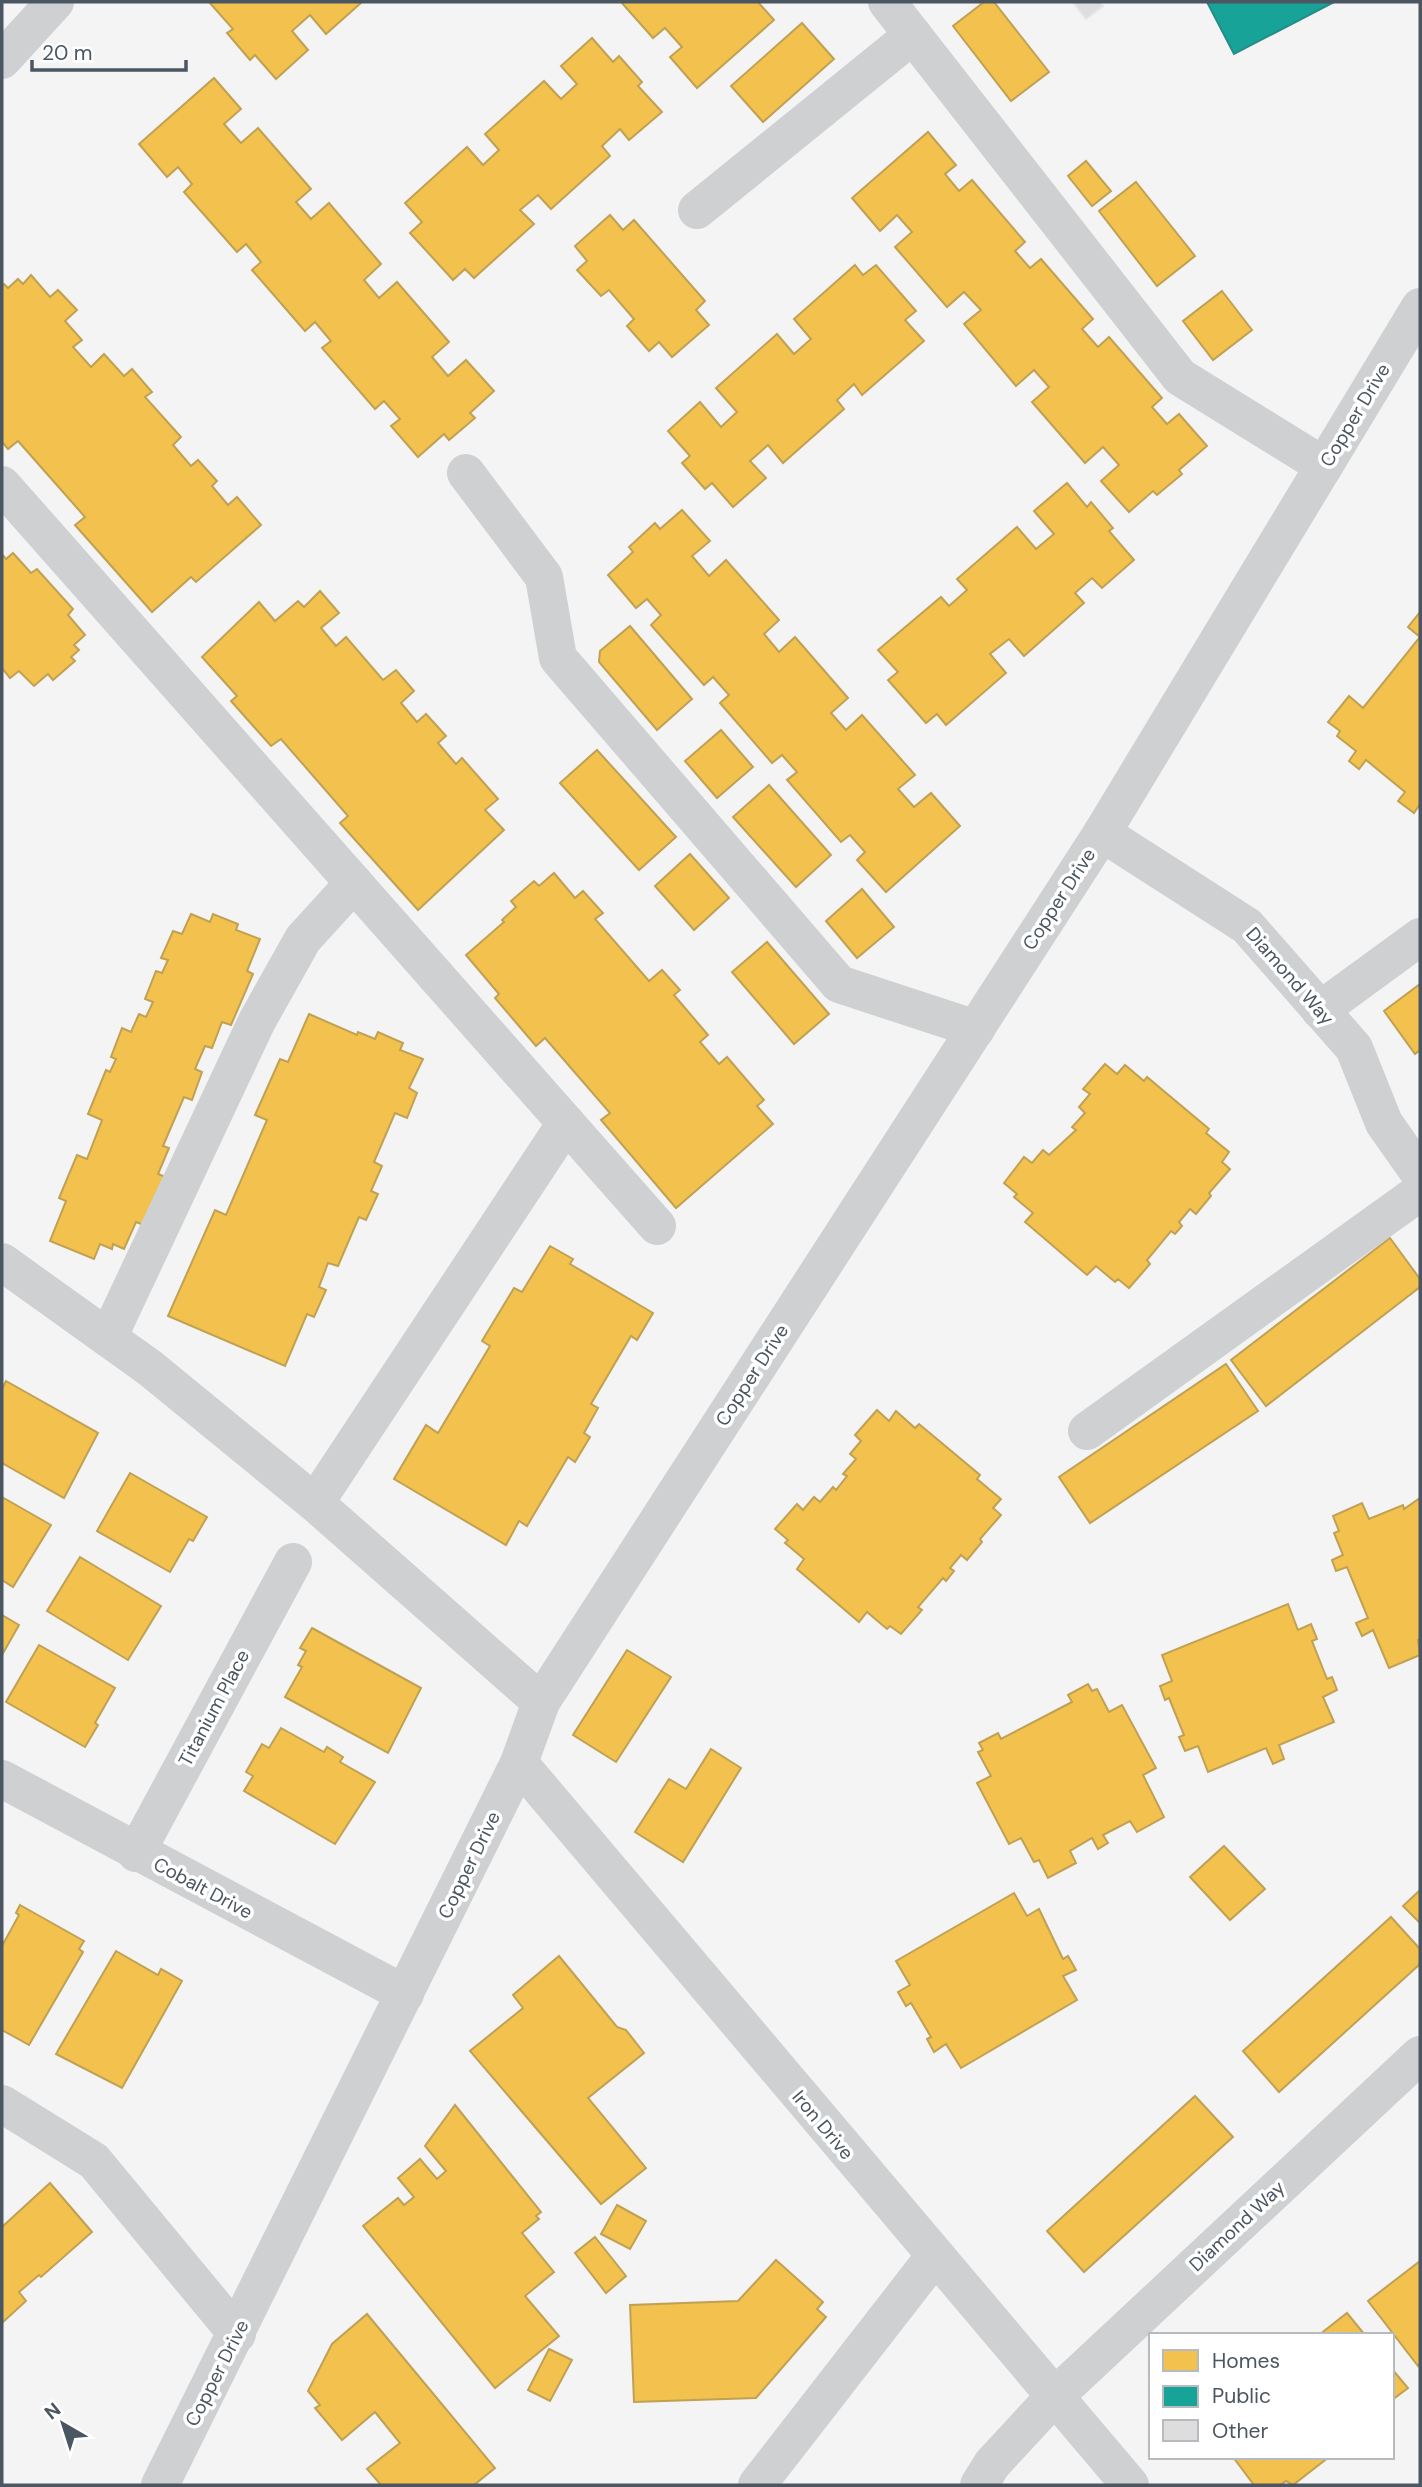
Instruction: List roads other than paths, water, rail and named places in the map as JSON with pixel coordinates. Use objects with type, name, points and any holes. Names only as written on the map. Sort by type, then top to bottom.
[{"type":"street","points":[[2,60],[55,2]]},
{"type":"street","points":[[887,2],[1180,377],[1324,467]]},
{"type":"street","points":[[697,210],[913,35]]},
{"type":"street","name":"Copper Drive","points":[[160,2485],[519,1763],[541,1702],[1101,833],[1420,307]]},
{"type":"street","points":[[466,473],[544,577],[558,658],[839,984],[976,1028]]},
{"type":"street","points":[[2,485],[657,1226]]},
{"type":"street","name":"Diamond Way","points":[[1101,833],[1247,926],[1354,1048],[1384,1123],[1420,1174]]},
{"type":"street","points":[[108,1338],[257,1021],[303,939],[354,883]]},
{"type":"street","points":[[1320,1010],[1420,937]]},
{"type":"street","points":[[315,1503],[566,1123]]},
{"type":"street","points":[[1087,1431],[1420,1192]]},
{"type":"street","points":[[2,1262],[150,1368],[315,1503],[541,1702]]},
{"type":"street","name":"Titanium Place","points":[[136,1853],[293,1562]]},
{"type":"street","name":"Iron Drive","points":[[519,1763],[934,2257],[1130,2485]]},
{"type":"street","name":"Cobalt Drive","points":[[2,1779],[136,1853],[405,1994]]},
{"type":"street","name":"Diamond Way","points":[[979,2485],[992,2464],[1054,2397],[1420,2055]]},
{"type":"street","points":[[2,2104],[94,2161],[237,2334]]},
{"type":"street","points":[[757,2485],[934,2257]]}]
